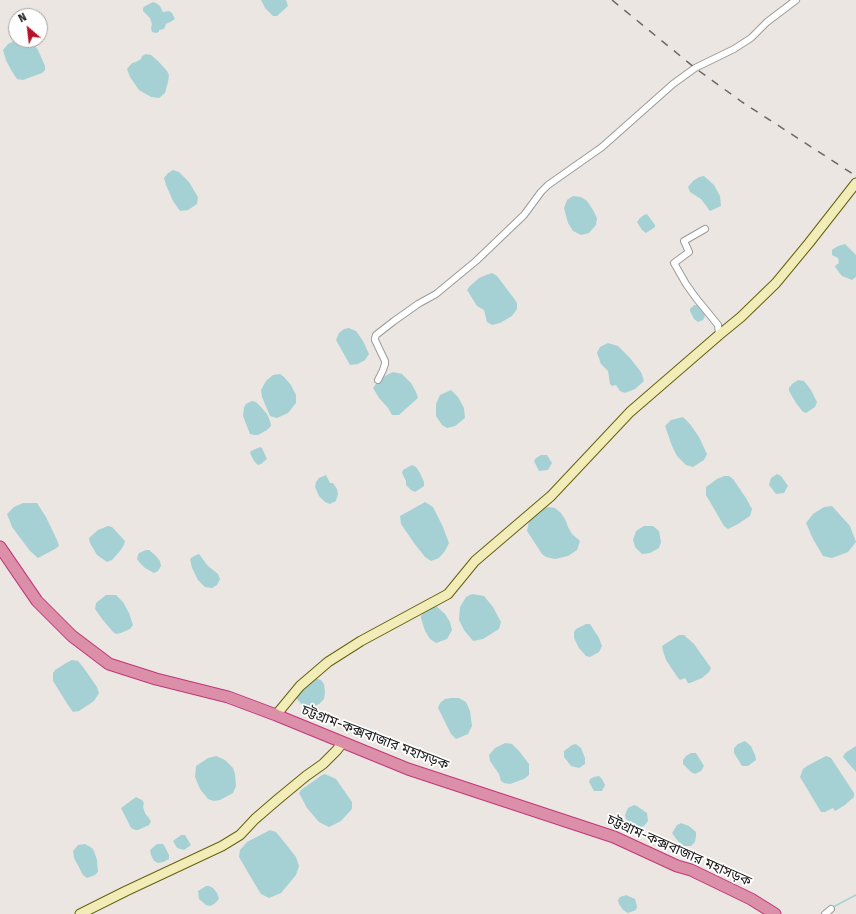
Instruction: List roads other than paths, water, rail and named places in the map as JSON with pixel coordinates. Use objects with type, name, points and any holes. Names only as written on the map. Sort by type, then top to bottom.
[{"type":"highway","name":"চট্টগ্রাম-কক্সবাজার মহাসড়ক","points":[[0,546],[37,601],[72,636],[109,664],[156,679],[228,697],[408,769],[614,837],[677,866],[696,872],[775,914]]},
{"type":"street","points":[[378,380],[383,370],[385,361],[375,340],[376,335],[418,304],[436,294],[476,261],[524,215],[541,192],[602,147],[673,84],[695,68],[734,49],[751,38],[767,22],[796,0]]},
{"type":"street","points":[[276,715],[300,686],[328,662],[361,641],[448,594],[475,561],[551,496],[630,412],[741,317],[776,283],[856,183]]},
{"type":"street","points":[[705,229],[684,241],[689,252],[674,263],[696,298],[718,326],[719,335]]},
{"type":"street","points":[[80,914],[240,836],[255,819],[306,776],[323,764],[343,742]]},
{"type":"street","points":[[825,914],[831,909]]},
{"type":"water","points":[[261,0],[286,0],[288,6],[277,16],[273,16],[265,8]]},
{"type":"water","points":[[153,2],[160,6],[163,12],[169,11],[172,13],[175,19],[166,24],[164,29],[159,30],[159,32],[156,33],[152,32],[150,18],[143,11],[145,6]]},
{"type":"water","points":[[8,44],[8,48],[37,48],[45,66],[45,70],[42,73],[23,80],[17,79],[6,60],[3,50]]},
{"type":"water","points":[[146,54],[151,55],[159,62],[169,75],[165,93],[159,98],[151,97],[139,90],[130,77],[127,69],[132,63],[141,59],[142,56]]},
{"type":"water","points":[[173,170],[179,172],[189,182],[198,197],[197,204],[188,210],[180,211],[173,201],[166,185],[164,178]]},
{"type":"water","points":[[704,176],[714,185],[720,196],[721,206],[710,211],[701,199],[690,192],[688,187],[693,181]]},
{"type":"water","points":[[573,196],[581,197],[587,201],[597,218],[596,225],[589,233],[581,235],[573,231],[568,223],[564,208],[567,200]]},
{"type":"water","points":[[647,214],[655,227],[646,233],[637,222],[640,218]]},
{"type":"water","points":[[845,244],[856,255],[856,277],[852,280],[842,276],[835,267],[839,263],[838,258],[832,255],[832,250]]},
{"type":"water","points":[[492,273],[497,276],[513,297],[517,303],[517,309],[512,316],[500,323],[492,325],[487,322],[484,310],[477,306],[467,290],[479,278]]},
{"type":"water","points":[[694,305],[700,307],[705,316],[703,320],[698,322],[694,319],[690,309]]},
{"type":"water","points":[[349,328],[356,331],[369,354],[365,360],[358,364],[350,365],[336,340],[339,333],[344,329]]},
{"type":"water","points":[[608,343],[618,346],[641,372],[644,381],[635,389],[625,393],[620,391],[616,385],[612,386],[610,384],[608,371],[601,364],[597,353],[600,347]]},
{"type":"water","points":[[393,372],[402,374],[411,383],[418,398],[399,415],[392,415],[373,388],[383,377]]},
{"type":"water","points":[[280,374],[291,385],[296,395],[296,403],[288,413],[277,418],[270,416],[262,397],[261,390],[266,381],[273,375]]},
{"type":"water","points":[[798,380],[804,381],[811,390],[817,402],[815,407],[806,413],[803,412],[796,403],[789,391],[792,384]]},
{"type":"water","points":[[451,390],[458,397],[464,408],[465,418],[455,426],[447,428],[442,425],[436,416],[436,404],[440,395]]},
{"type":"water","points":[[252,401],[256,402],[267,414],[271,426],[258,435],[250,434],[243,416],[244,407]]},
{"type":"water","points":[[683,417],[699,437],[707,454],[704,460],[693,467],[686,465],[677,456],[665,426],[671,420]]},
{"type":"water","points":[[260,447],[262,448],[267,459],[258,465],[250,453],[251,451]]},
{"type":"water","points":[[541,455],[547,455],[552,463],[548,470],[539,471],[534,461]]},
{"type":"water","points":[[412,465],[416,467],[424,482],[424,486],[415,492],[406,485],[406,481],[402,473],[403,470]]},
{"type":"water","points":[[777,474],[781,476],[788,486],[784,493],[776,494],[769,485],[771,478]]},
{"type":"water","points":[[326,475],[330,483],[333,483],[337,489],[338,494],[336,501],[330,504],[325,502],[319,496],[315,487],[319,478]]},
{"type":"water","points":[[724,476],[729,476],[733,479],[752,509],[750,516],[728,529],[724,526],[706,495],[706,487]]},
{"type":"water","points":[[425,502],[433,507],[449,543],[439,558],[431,561],[425,557],[414,543],[401,524],[400,516]]},
{"type":"water","points":[[23,503],[37,503],[46,517],[59,546],[38,558],[30,551],[12,527],[7,514],[14,507]]},
{"type":"water","points":[[832,506],[850,526],[856,542],[848,552],[832,558],[823,556],[806,523],[813,514],[824,507]]},
{"type":"water","points":[[542,508],[555,508],[561,513],[572,534],[580,541],[577,550],[568,556],[555,559],[546,557],[542,554],[527,531],[529,521],[534,514]]},
{"type":"water","points":[[108,526],[112,527],[125,541],[120,551],[112,560],[107,562],[97,555],[90,543],[89,538],[98,530]]},
{"type":"water","points":[[644,526],[653,526],[659,531],[661,542],[659,548],[650,553],[642,554],[635,547],[633,540],[636,531]]},
{"type":"water","points":[[149,550],[160,561],[161,566],[158,571],[154,573],[145,568],[137,559],[139,553]]},
{"type":"water","points":[[199,554],[208,566],[218,574],[220,579],[217,585],[212,588],[205,587],[198,580],[192,568],[190,559]]},
{"type":"water","points":[[472,594],[484,596],[493,607],[501,622],[499,629],[483,639],[473,641],[464,630],[459,620],[460,607],[466,597]]},
{"type":"water","points":[[106,595],[116,595],[123,602],[133,625],[130,629],[116,634],[102,619],[95,609],[96,603]]},
{"type":"water","points":[[432,606],[436,606],[445,614],[450,622],[452,630],[447,639],[436,643],[430,639],[425,631],[421,618],[427,609]]},
{"type":"water","points":[[586,624],[590,624],[602,646],[599,652],[590,657],[586,656],[579,648],[574,638],[574,632],[576,629]]},
{"type":"water","points":[[679,635],[684,635],[694,644],[711,668],[702,678],[690,683],[688,683],[685,678],[680,680],[678,678],[666,660],[663,651],[662,646]]},
{"type":"water","points":[[72,660],[78,661],[83,667],[97,687],[99,693],[94,701],[79,711],[73,712],[53,681],[53,673],[55,670]]},
{"type":"water","points":[[315,678],[321,680],[324,684],[324,699],[319,704],[310,708],[304,707],[297,699],[296,695]]},
{"type":"water","points":[[459,698],[466,702],[470,711],[472,726],[468,734],[456,739],[451,734],[438,708],[440,703],[445,699]]},
{"type":"water","points":[[745,741],[751,746],[756,760],[748,766],[742,766],[734,753],[734,748],[738,744]]},
{"type":"water","points":[[505,743],[512,744],[529,764],[529,775],[524,779],[510,784],[501,781],[499,774],[490,761],[489,755],[495,748]]},
{"type":"water","points":[[576,744],[581,748],[585,758],[585,764],[579,768],[571,766],[564,757],[564,751]]},
{"type":"water","points":[[856,746],[856,772],[843,757],[845,753]]},
{"type":"water","points":[[691,753],[696,753],[704,766],[701,771],[695,774],[683,764],[683,760]]},
{"type":"water","points":[[216,756],[225,760],[233,768],[236,786],[233,793],[220,800],[214,801],[208,799],[200,789],[195,777],[196,766],[208,758]]},
{"type":"water","points":[[826,756],[831,758],[854,793],[854,797],[835,811],[833,808],[825,812],[821,812],[800,777],[803,769]]},
{"type":"water","points":[[325,774],[336,779],[352,802],[352,809],[341,821],[329,827],[319,822],[307,808],[299,793],[301,790]]},
{"type":"water","points":[[599,776],[605,785],[602,791],[594,791],[589,782],[590,779]]},
{"type":"water","points":[[136,797],[144,803],[143,807],[145,813],[151,821],[149,825],[138,830],[131,828],[121,808]]},
{"type":"water","points":[[634,805],[647,813],[648,821],[644,826],[641,827],[633,824],[626,819],[625,815],[628,808]]},
{"type":"water","points":[[681,823],[689,826],[696,832],[695,842],[691,846],[684,846],[672,833],[677,825]]},
{"type":"water","points":[[270,830],[276,832],[285,843],[296,857],[299,866],[296,875],[281,893],[269,898],[261,894],[239,857],[240,850],[247,842]]},
{"type":"water","points":[[181,835],[185,835],[191,845],[184,850],[177,848],[173,841]]},
{"type":"water","points":[[85,844],[94,851],[97,860],[98,872],[87,878],[83,875],[74,858],[73,851],[78,845]]},
{"type":"water","points":[[157,844],[163,844],[169,855],[169,859],[158,863],[154,861],[150,850]]},
{"type":"water","points":[[206,886],[213,888],[219,899],[210,906],[206,905],[199,899],[198,891]]},
{"type":"water","points":[[626,895],[635,899],[637,906],[636,910],[628,913],[623,910],[618,900],[620,897]]},
{"type":"waterway","points":[[833,907],[856,895]]},
{"type":"railway","points":[[612,0],[695,68],[742,102],[856,176]]}]
